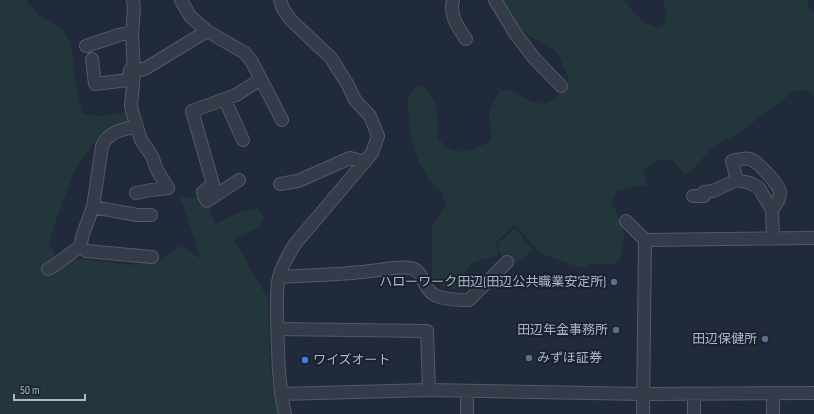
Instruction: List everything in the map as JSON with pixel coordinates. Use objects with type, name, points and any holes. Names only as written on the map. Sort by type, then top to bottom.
[{"type":"street","points":[[93,207],[136,204],[151,190],[168,188],[157,170],[152,156],[141,140],[131,106],[134,69],[132,32],[134,10],[133,0]]},
{"type":"street","points":[[181,0],[190,16],[207,31],[246,53],[282,120]]},
{"type":"street","points":[[280,0],[283,9],[291,20],[331,58],[348,85],[355,100],[370,116],[378,136],[372,152],[295,244],[287,258],[279,278],[277,296],[278,329],[281,394],[285,414]]},
{"type":"street","points":[[453,0],[451,7],[453,17],[466,39]]},
{"type":"street","points":[[495,0],[515,32],[534,58],[561,86]]},
{"type":"street","points":[[92,59],[95,84],[128,80],[130,70],[141,70],[148,67],[207,31]]},
{"type":"street","points":[[86,46],[132,32]]},
{"type":"street","points":[[239,180],[207,201],[203,192],[213,184],[192,111],[236,95],[261,79]]},
{"type":"street","points":[[225,100],[243,140]]},
{"type":"street","points":[[80,248],[83,234],[93,207],[104,140],[111,134],[136,126]]},
{"type":"street","points":[[280,184],[298,181],[350,158],[364,162]]},
{"type":"street","points":[[737,180],[732,161],[744,158],[751,159],[758,164],[777,184],[780,192],[780,199],[772,210]]},
{"type":"street","points":[[693,196],[704,196],[704,192],[713,191],[737,180],[750,183],[759,188],[772,210],[773,239]]},
{"type":"street","points":[[136,204],[151,215]]},
{"type":"street","points":[[626,221],[645,240],[814,238]]},
{"type":"street","points":[[643,414],[645,240]]},
{"type":"street","points":[[80,248],[86,251],[152,257]]},
{"type":"street","points":[[48,269],[57,264],[71,252],[80,248]]},
{"type":"street","points":[[279,278],[370,272],[400,267],[411,268],[417,271],[428,289],[433,294],[457,300],[469,300],[507,262]]},
{"type":"street","points":[[278,329],[427,331],[429,390]]},
{"type":"street","points":[[281,394],[429,390],[643,394],[814,393]]},
{"type":"street","points":[[467,391],[467,414]]},
{"type":"street","points":[[773,393],[773,414]]},
{"type":"street","points":[[694,394],[694,414]]},
{"type":"green space","points":[[0,0],[26,0],[38,15],[61,28],[71,43],[74,73],[82,114],[102,116],[130,111],[125,129],[93,143],[72,176],[49,244],[58,261],[84,259],[128,265],[157,262],[181,246],[201,259],[180,198],[206,198],[215,224],[239,212],[258,208],[264,218],[259,227],[234,240],[268,299],[270,363],[278,414],[0,414]]},
{"type":"green space","points":[[492,0],[624,0],[643,21],[659,28],[665,24],[666,9],[663,0],[807,0],[809,8],[814,13],[814,96],[804,90],[793,92],[737,134],[710,148],[697,166],[685,175],[674,161],[659,160],[643,171],[647,185],[639,185],[618,190],[611,203],[620,219],[624,236],[620,260],[615,263],[592,264],[582,268],[541,254],[515,225],[496,242],[498,255],[474,262],[461,277],[459,290],[444,287],[432,278],[432,231],[433,224],[446,205],[442,192],[430,182],[418,160],[411,137],[407,100],[415,88],[422,86],[428,90],[432,96],[436,110],[438,139],[452,149],[463,151],[490,142],[491,133],[489,115],[500,91],[511,91],[534,102],[547,103],[557,96],[569,79],[557,52],[518,28]]},
{"type":"green space","points":[[515,228],[533,250],[511,267],[499,252],[499,242]]},
{"type":"place","name":"ハローワーク田辺(田辺公共職業安定所)","points":[[614,282]]},
{"type":"place","name":"田辺年金事務所","points":[[616,330]]},
{"type":"place","name":"田辺保健所","points":[[765,339]]},
{"type":"place","name":"みずほ証券","points":[[529,358]]},
{"type":"place","name":"ワイズオート","points":[[305,360]]}]
